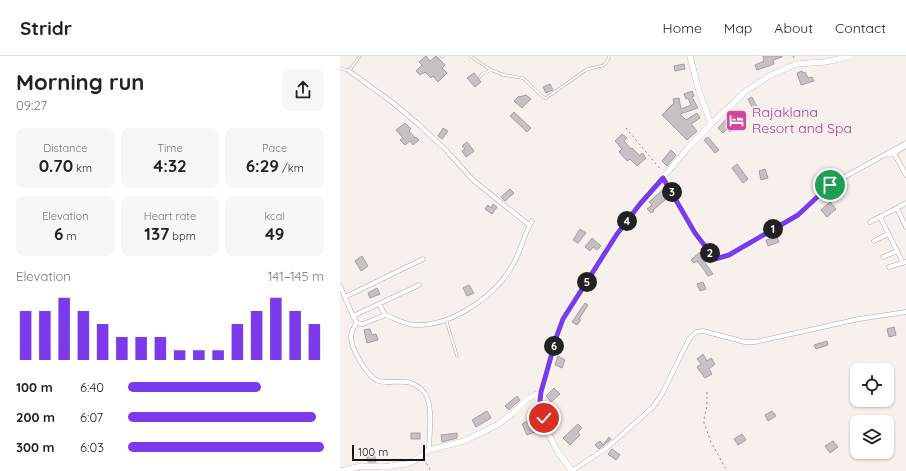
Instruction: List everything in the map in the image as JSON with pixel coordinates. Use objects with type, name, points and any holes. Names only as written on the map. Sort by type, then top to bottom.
[{"type":"main road","points":[[690,56],[699,91],[711,124]]},
{"type":"main road","points":[[572,471],[558,452],[548,433],[541,408],[541,392],[556,338],[563,319],[617,234],[640,204],[711,124],[746,90],[769,76],[796,64],[825,62],[852,56]]},
{"type":"main road","points":[[341,471],[361,466],[383,467],[412,462],[429,450],[464,441],[497,425],[513,413],[527,399],[541,392]]},
{"type":"street","points":[[348,71],[412,118],[446,150],[474,180],[530,223],[520,251],[512,267],[495,289],[472,307],[446,320],[413,325],[385,315],[379,304]]},
{"type":"street","points":[[664,177],[695,233],[715,259],[729,255],[798,215],[830,185],[906,143]]},
{"type":"street","points":[[882,156],[894,153],[906,146]]},
{"type":"street","points":[[894,153],[906,175]]},
{"type":"street","points":[[870,222],[906,203]]},
{"type":"street","points":[[897,208],[906,227]]},
{"type":"street","points":[[880,217],[904,263],[889,267]]},
{"type":"street","points":[[874,241],[888,234]]},
{"type":"street","points":[[883,257],[897,251]]},
{"type":"street","points":[[344,297],[423,259]]},
{"type":"street","points":[[353,316],[419,284]]},
{"type":"street","points":[[340,286],[357,323]]},
{"type":"street","points":[[572,471],[608,447],[653,407],[662,394],[689,339],[696,332],[703,331],[745,342],[756,342],[859,319],[906,312]]},
{"type":"street","points":[[357,323],[363,324],[385,315]]},
{"type":"street","points":[[357,323],[352,330],[352,344],[369,374],[380,382],[406,381],[415,385],[425,393],[429,405],[429,450]]},
{"type":"lane","points":[[340,68],[348,71],[360,56]]},
{"type":"lane","points":[[470,56],[491,70],[504,75],[523,78],[543,97],[546,98],[586,70],[604,65],[608,62],[609,56]]},
{"type":"lane","points":[[480,77],[482,74],[491,70]]},
{"type":"lane","points":[[446,320],[457,356]]},
{"type":"path","points":[[626,128],[664,177]]},
{"type":"path","points":[[707,392],[707,406],[704,423],[711,442],[727,471]]},
{"type":"path","points":[[421,456],[431,471]]},
{"type":"building","points":[[426,56],[430,61],[436,56],[445,65],[442,68],[447,73],[438,82],[433,76],[431,78],[425,72],[420,75],[416,71],[422,65],[419,62]]},
{"type":"building","points":[[763,56],[782,57],[773,60],[774,64],[757,70],[755,65],[764,61]]},
{"type":"building","points":[[684,64],[685,69],[675,71],[674,66]]},
{"type":"building","points":[[802,71],[803,73],[805,72],[808,78],[812,77],[814,81],[801,85],[797,73]]},
{"type":"building","points":[[474,73],[481,82],[475,87],[467,78]]},
{"type":"building","points":[[550,84],[553,90],[546,93],[543,87]]},
{"type":"building","points":[[692,91],[694,96],[692,97],[698,108],[680,114],[686,120],[697,113],[700,118],[691,124],[697,131],[687,140],[662,115],[674,103],[673,99],[679,98],[681,109],[691,105],[688,98],[686,99],[684,94]]},
{"type":"building","points":[[526,95],[531,99],[522,108],[514,101],[519,96]]},
{"type":"building","points":[[752,97],[757,107],[753,109],[748,99]]},
{"type":"building","points":[[514,112],[531,128],[527,132],[510,116]]},
{"type":"building","points":[[734,114],[741,121],[730,132],[727,129],[723,133],[718,128],[728,117],[730,119]]},
{"type":"building","points":[[405,123],[411,129],[409,131],[419,140],[413,145],[410,141],[405,145],[400,140],[403,138],[396,130]]},
{"type":"building","points":[[443,128],[448,131],[442,139],[438,136]]},
{"type":"building","points":[[622,134],[627,138],[624,141],[631,149],[632,148],[640,156],[642,153],[646,158],[637,166],[630,159],[627,161],[619,152],[622,149],[615,141]]},
{"type":"building","points":[[708,137],[719,150],[715,153],[704,140]]},
{"type":"building","points":[[467,142],[474,151],[466,157],[462,151],[465,149],[462,146]]},
{"type":"building","points":[[671,150],[676,155],[667,166],[662,161]]},
{"type":"building","points":[[737,164],[748,179],[743,183],[732,168]]},
{"type":"building","points":[[765,169],[768,178],[761,180],[759,171]]},
{"type":"building","points":[[665,188],[670,196],[651,213],[647,209],[652,205],[649,202]]},
{"type":"building","points":[[510,189],[514,193],[505,201],[501,197]]},
{"type":"building","points":[[830,202],[836,209],[827,217],[821,210]]},
{"type":"building","points":[[493,204],[497,207],[492,214],[485,209],[488,205],[491,208]]},
{"type":"building","points":[[580,229],[586,233],[578,243],[573,240]]},
{"type":"building","points":[[777,237],[779,242],[768,246],[766,240]]},
{"type":"building","points":[[592,238],[601,246],[597,250],[593,247],[590,251],[585,247]]},
{"type":"building","points":[[700,252],[703,255],[701,257],[713,274],[708,276],[697,261],[694,263],[691,260]]},
{"type":"building","points":[[362,256],[368,266],[361,271],[355,261]]},
{"type":"building","points":[[703,282],[706,289],[700,291],[697,284]]},
{"type":"building","points":[[469,285],[474,293],[467,296],[463,288]]},
{"type":"building","points":[[377,288],[380,294],[370,298],[368,293]]},
{"type":"building","points":[[585,303],[588,305],[577,325],[572,322]]},
{"type":"building","points":[[894,327],[896,335],[889,337],[887,329]]},
{"type":"building","points":[[370,329],[372,335],[376,334],[378,340],[367,343],[364,330]]},
{"type":"building","points":[[827,341],[828,345],[816,349],[814,345]]},
{"type":"building","points":[[703,354],[707,361],[711,358],[715,364],[709,369],[712,374],[705,378],[697,367],[701,364],[697,359]]},
{"type":"building","points":[[558,356],[565,360],[562,368],[555,365]]},
{"type":"building","points":[[554,388],[560,394],[551,402],[546,396]]},
{"type":"building","points":[[517,396],[520,400],[509,410],[505,406]]},
{"type":"building","points":[[487,411],[491,418],[476,427],[472,420]]},
{"type":"building","points":[[772,411],[776,416],[768,421],[765,415]]},
{"type":"building","points":[[529,420],[535,432],[527,435],[522,424]]},
{"type":"building","points":[[578,424],[582,428],[578,432],[580,435],[570,445],[563,438]]},
{"type":"building","points":[[411,433],[420,433],[420,439],[411,439]]},
{"type":"building","points":[[457,433],[457,438],[442,442],[441,435]]},
{"type":"building","points":[[742,434],[746,440],[738,445],[734,439]]},
{"type":"building","points":[[609,437],[611,439],[599,449],[595,445],[600,441],[603,445]]},
{"type":"building","points":[[833,441],[838,447],[830,453],[825,446]]},
{"type":"building","points":[[612,449],[620,455],[616,460],[608,454]]},
{"type":"building","points":[[374,453],[376,462],[368,462],[366,455]]},
{"type":"place","name":"Rajaklana Resort and Spa","points":[[736,120]]},
{"type":"route","points":[[544,418],[540,401],[541,392],[556,338],[563,319],[617,234],[640,204],[663,178],[695,233],[715,259],[729,255],[798,215],[830,185]]}]
